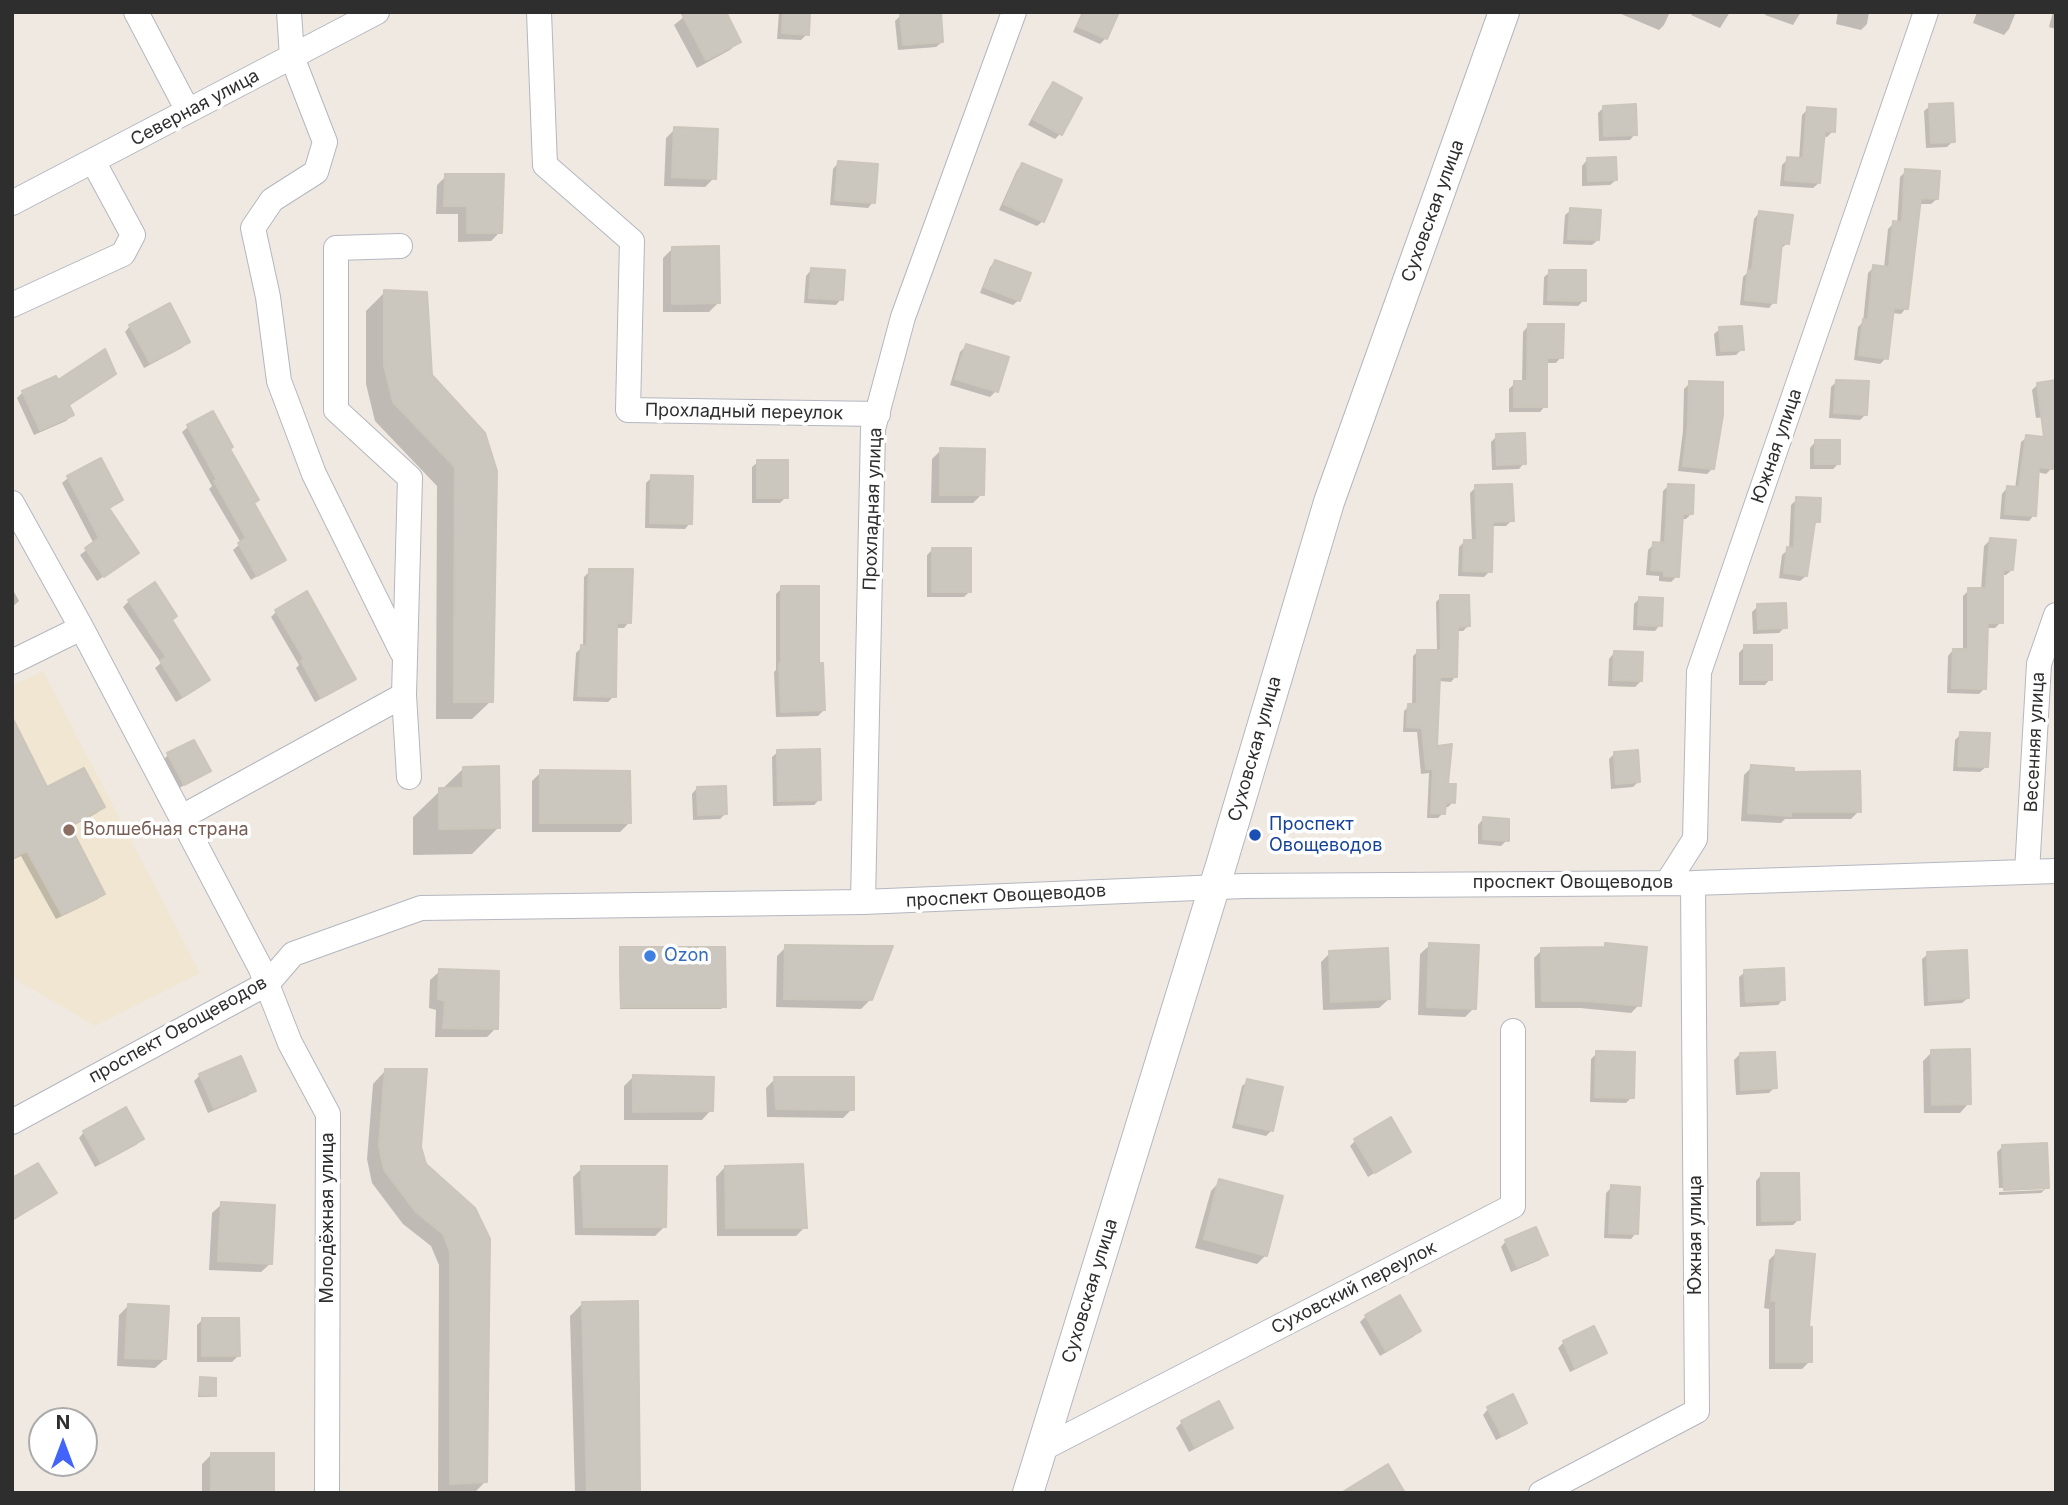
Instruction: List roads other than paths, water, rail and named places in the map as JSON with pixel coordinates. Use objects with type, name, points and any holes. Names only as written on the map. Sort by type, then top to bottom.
[{"type":"street","points":[[136,12],[188,111]]},
{"type":"street","points":[[289,12],[292,57],[325,142],[316,173],[272,200],[253,228],[268,297],[279,381],[314,474],[404,656]]},
{"type":"street","name":"Северная улица","points":[[12,203],[377,12]]},
{"type":"street","name":"Прохладный переулок","points":[[539,12],[545,165],[632,241],[628,410],[878,414]]},
{"type":"street","name":"Прохладная улица","points":[[863,902],[873,429],[903,317],[1014,12]]},
{"type":"street","name":"Суховская улица","points":[[1028,1493],[1215,886],[1329,502],[1504,12]]},
{"type":"street","name":"Южная улица","points":[[1667,883],[1695,839],[1699,672],[1926,12]]},
{"type":"street","points":[[12,305],[123,254],[133,235],[93,161]]},
{"type":"street","points":[[400,246],[336,248],[336,410],[410,478],[404,656],[409,777]]},
{"type":"street","name":"Молодёжная улица","points":[[12,503],[80,625],[268,983],[290,1043],[328,1114],[327,1493]]},
{"type":"street","name":"Весенняя улица","points":[[2027,872],[2039,664],[2056,615]]},
{"type":"street","points":[[12,662],[71,633],[80,625]]},
{"type":"street","points":[[182,817],[404,695]]},
{"type":"street","name":"проспект Овощеводов","points":[[12,1122],[268,983],[293,954],[421,908],[863,902],[1215,886],[1693,883],[2056,871]]},
{"type":"street","name":"Южная улица","points":[[1541,1493],[1697,1411],[1693,883]]},
{"type":"street","name":"Суховский переулок","points":[[1040,1450],[1513,1206],[1513,1031]]},
{"type":"place","name":"Волшебная страна","points":[[69,830]]},
{"type":"place","name":"Проспект Овощеводов","points":[[1255,835]]},
{"type":"place","name":"Ozon","points":[[650,956]]}]
